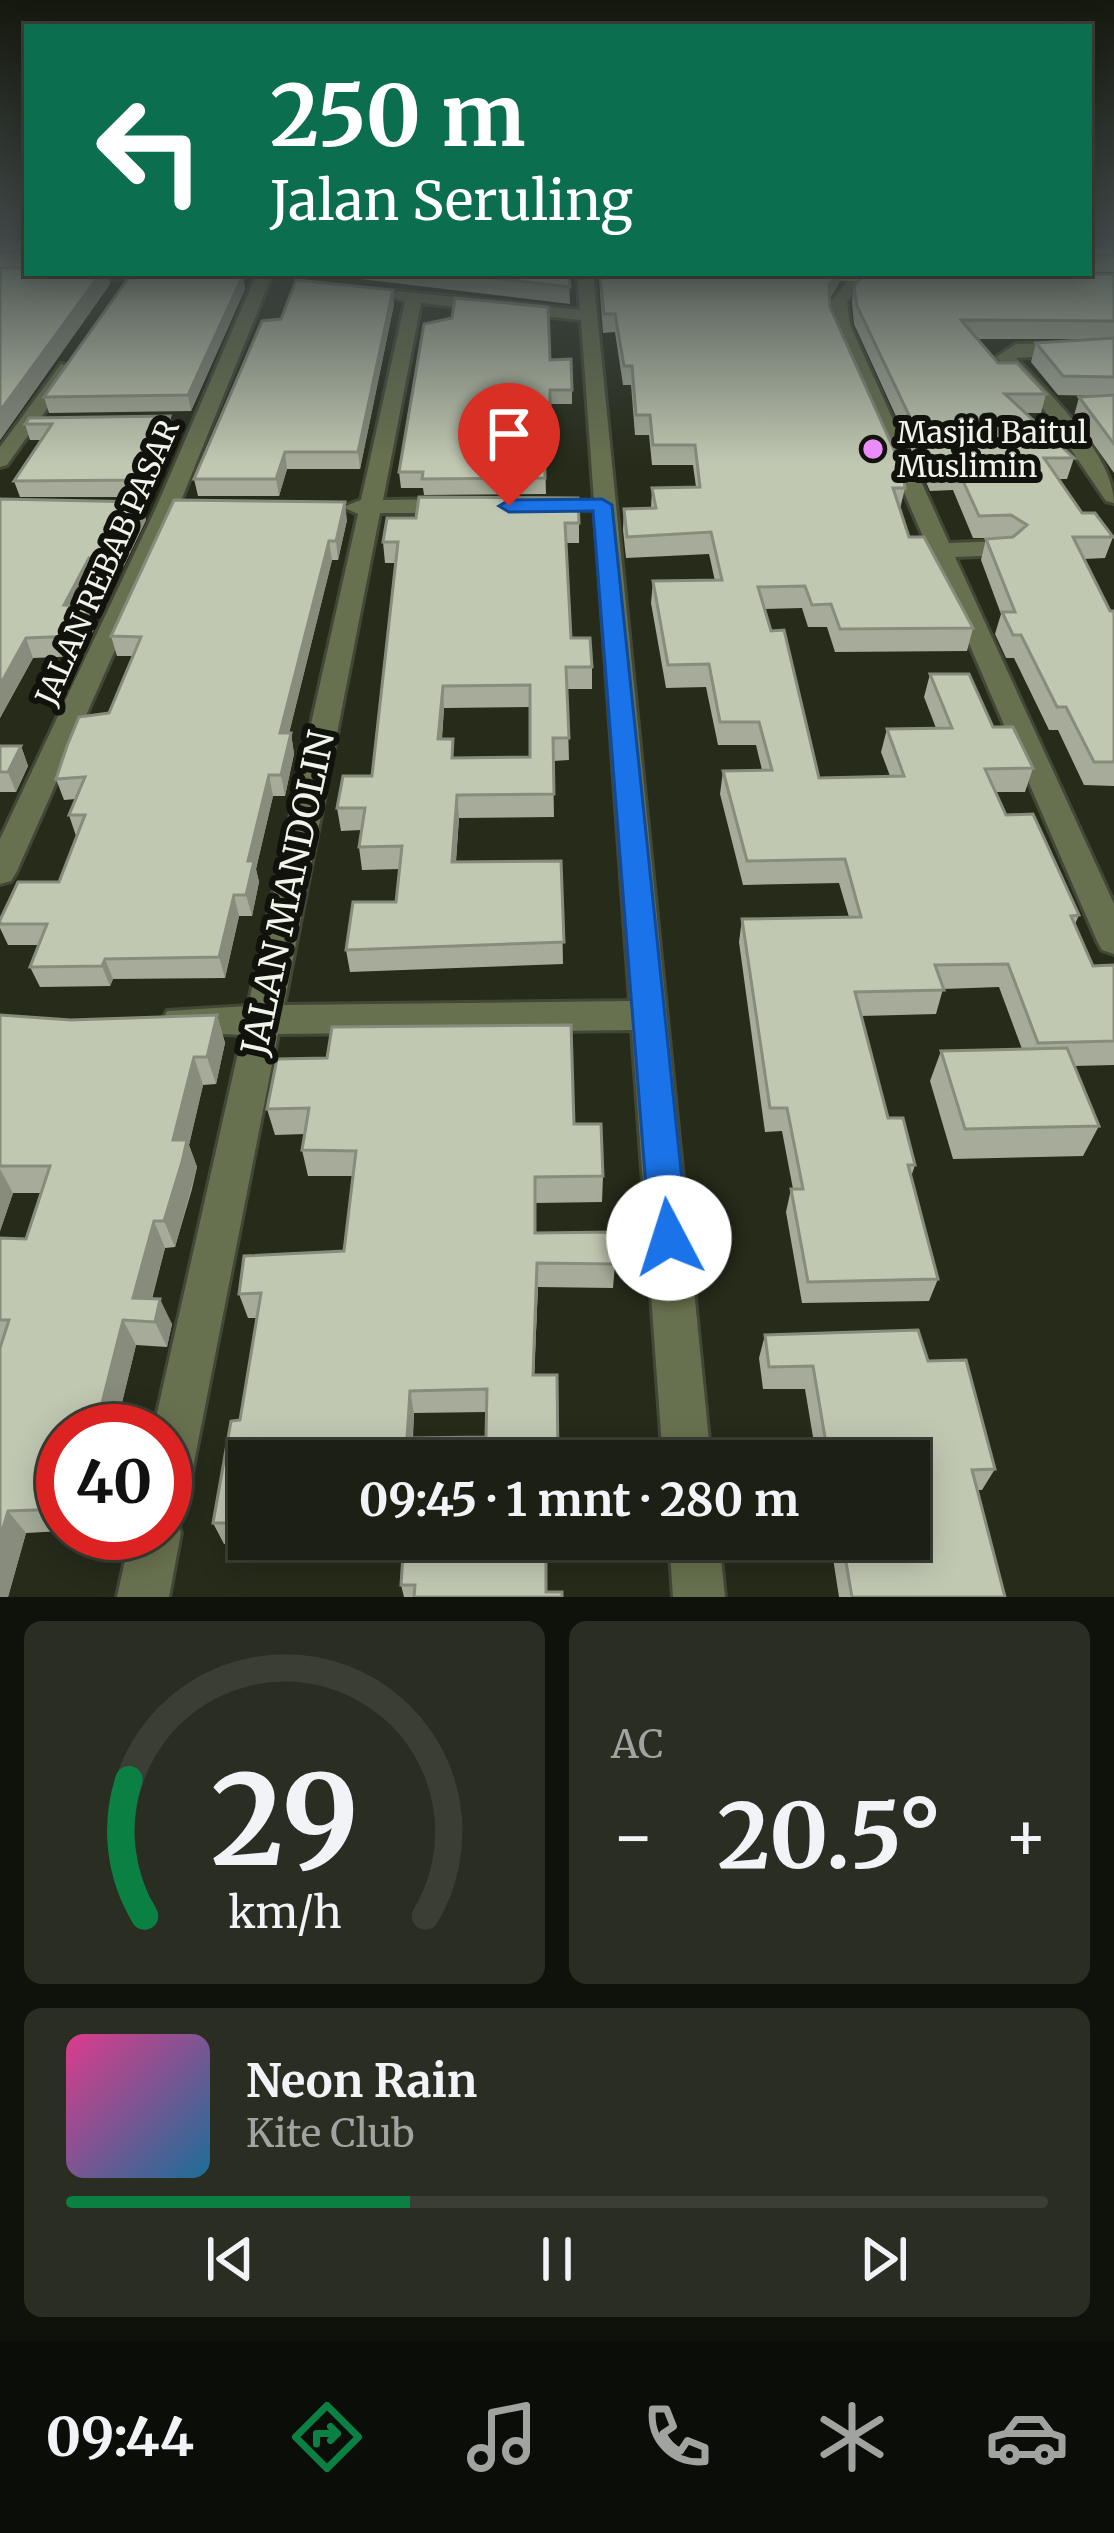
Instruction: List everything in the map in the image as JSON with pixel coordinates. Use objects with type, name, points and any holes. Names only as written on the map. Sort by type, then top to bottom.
[{"type":"street","name":"JALAN REBAB PASAR","points":[[0,873],[166,508],[192,421],[245,316]]},
{"type":"street","name":"JALAN MANDOLIN","points":[[182,1404],[410,316]]},
{"type":"street","points":[[583,316],[588,316],[591,505],[651,1015],[686,1440]]},
{"type":"street","points":[[838,316],[1114,941]]},
{"type":"street","points":[[1114,347],[1008,351],[1005,356],[1061,406],[1107,475],[1114,496]]},
{"type":"street","points":[[0,461],[40,424],[80,349]]},
{"type":"street","points":[[324,507],[486,506]]},
{"type":"street","points":[[943,550],[1005,548]]},
{"type":"street","points":[[143,1022],[651,1015]]},
{"type":"street","points":[[142,1597],[150,1560]]},
{"type":"street","points":[[696,1560],[699,1597]]},
{"type":"building","points":[[0,316],[70,316],[0,411]]},
{"type":"building","points":[[102,316],[224,316],[188,395],[44,397]]},
{"type":"building","points":[[387,316],[358,452],[285,452],[276,479],[194,479],[262,321]]},
{"type":"building","points":[[548,316],[550,360],[571,359],[572,390],[550,390],[550,405],[544,405],[545,478],[422,479],[423,472],[399,472],[424,324],[452,318]]},
{"type":"building","points":[[615,316],[834,316],[903,470],[905,488],[893,488],[909,537],[924,537],[973,628],[840,629],[831,604],[812,605],[805,586],[758,587],[771,631],[784,630],[819,778],[904,776],[887,729],[952,728],[930,674],[969,674],[993,727],[1013,727],[1033,768],[985,769],[1006,815],[1033,814],[1079,915],[1071,916],[1093,966],[1114,965],[1114,1041],[1038,1043],[1008,964],[935,965],[944,990],[855,992],[888,1118],[903,1118],[915,1165],[908,1165],[938,1279],[808,1282],[791,1189],[803,1189],[787,1108],[770,1108],[742,919],[861,917],[845,859],[747,861],[723,771],[772,770],[759,722],[720,722],[709,664],[668,665],[653,581],[722,580],[711,532],[627,537],[624,509],[656,508],[652,488],[700,487],[695,445],[653,445],[650,415],[636,415],[632,366],[624,366]]},
{"type":"building","points":[[862,316],[1114,316],[1114,321],[961,320],[998,363],[1017,363],[1046,394],[1005,394],[1074,458],[1044,458],[1082,513],[1095,513],[1113,537],[1073,537],[1114,611],[1114,762],[1094,762],[1066,707],[1057,707],[1021,635],[1013,635],[1002,612],[1015,612],[986,539],[1013,537],[1027,525],[1011,515],[979,516],[958,470],[935,470]]},
{"type":"building","points":[[1114,338],[1114,377],[1063,376],[1036,343]]},
{"type":"building","points":[[1114,395],[1114,444],[1079,397]]},
{"type":"building","points":[[170,416],[146,480],[14,481],[52,424],[25,424],[29,418]]},
{"type":"building","points":[[419,497],[578,498],[579,523],[565,523],[571,638],[590,638],[592,667],[566,667],[569,738],[553,738],[554,794],[457,795],[452,862],[561,861],[564,942],[346,950],[353,902],[396,902],[402,846],[359,847],[365,808],[337,808],[343,776],[372,776],[398,542],[383,542],[387,518],[416,518]],"holes":[[[530,685],[530,757],[452,758],[453,739],[438,739],[443,686]]]},
{"type":"building","points":[[0,499],[141,502],[114,557],[89,558],[64,605],[91,606],[75,636],[26,638],[0,685]]},
{"type":"building","points":[[174,500],[345,502],[336,541],[329,541],[280,733],[291,733],[281,775],[269,775],[248,861],[254,861],[246,895],[234,895],[219,957],[105,959],[102,966],[30,967],[47,924],[0,924],[0,920],[18,882],[59,882],[85,815],[69,815],[85,777],[56,779],[79,717],[109,713],[141,637],[111,636]]},
{"type":"building","points":[[0,746],[21,746],[8,772],[0,772]]},
{"type":"building","points":[[0,1015],[71,1020],[217,1015],[207,1057],[194,1057],[173,1140],[187,1140],[182,1162],[164,1221],[154,1221],[133,1298],[160,1299],[155,1322],[123,1320],[102,1404],[36,1404],[36,1510],[8,1511],[0,1538],[0,1348],[9,1320],[0,1320],[0,1238],[26,1239],[50,1166],[0,1166]]},
{"type":"building","points":[[571,1025],[574,1124],[601,1124],[603,1176],[535,1177],[535,1233],[614,1232],[615,1264],[537,1263],[533,1375],[557,1375],[558,1440],[228,1440],[228,1523],[213,1523],[231,1421],[240,1420],[261,1293],[239,1294],[244,1256],[344,1251],[356,1151],[302,1150],[309,1108],[267,1109],[277,1059],[327,1058],[332,1027]],"holes":[[[487,1389],[486,1437],[407,1438],[410,1391]]]},
{"type":"building","points":[[1067,1048],[1099,1126],[965,1129],[941,1051]]},
{"type":"building","points":[[918,1330],[928,1361],[966,1360],[995,1469],[972,1470],[1005,1597],[852,1597],[846,1560],[930,1560],[930,1440],[825,1440],[813,1366],[769,1367],[765,1335]]},
{"type":"building","points":[[403,1560],[546,1560],[546,1592],[562,1592],[562,1597],[414,1597],[415,1585],[401,1585]]},
{"type":"place","name":"Masjid Baitul Muslimin","points":[[873,449]]},
{"type":"route","points":[[509,506],[602,505],[669,1238]]}]
